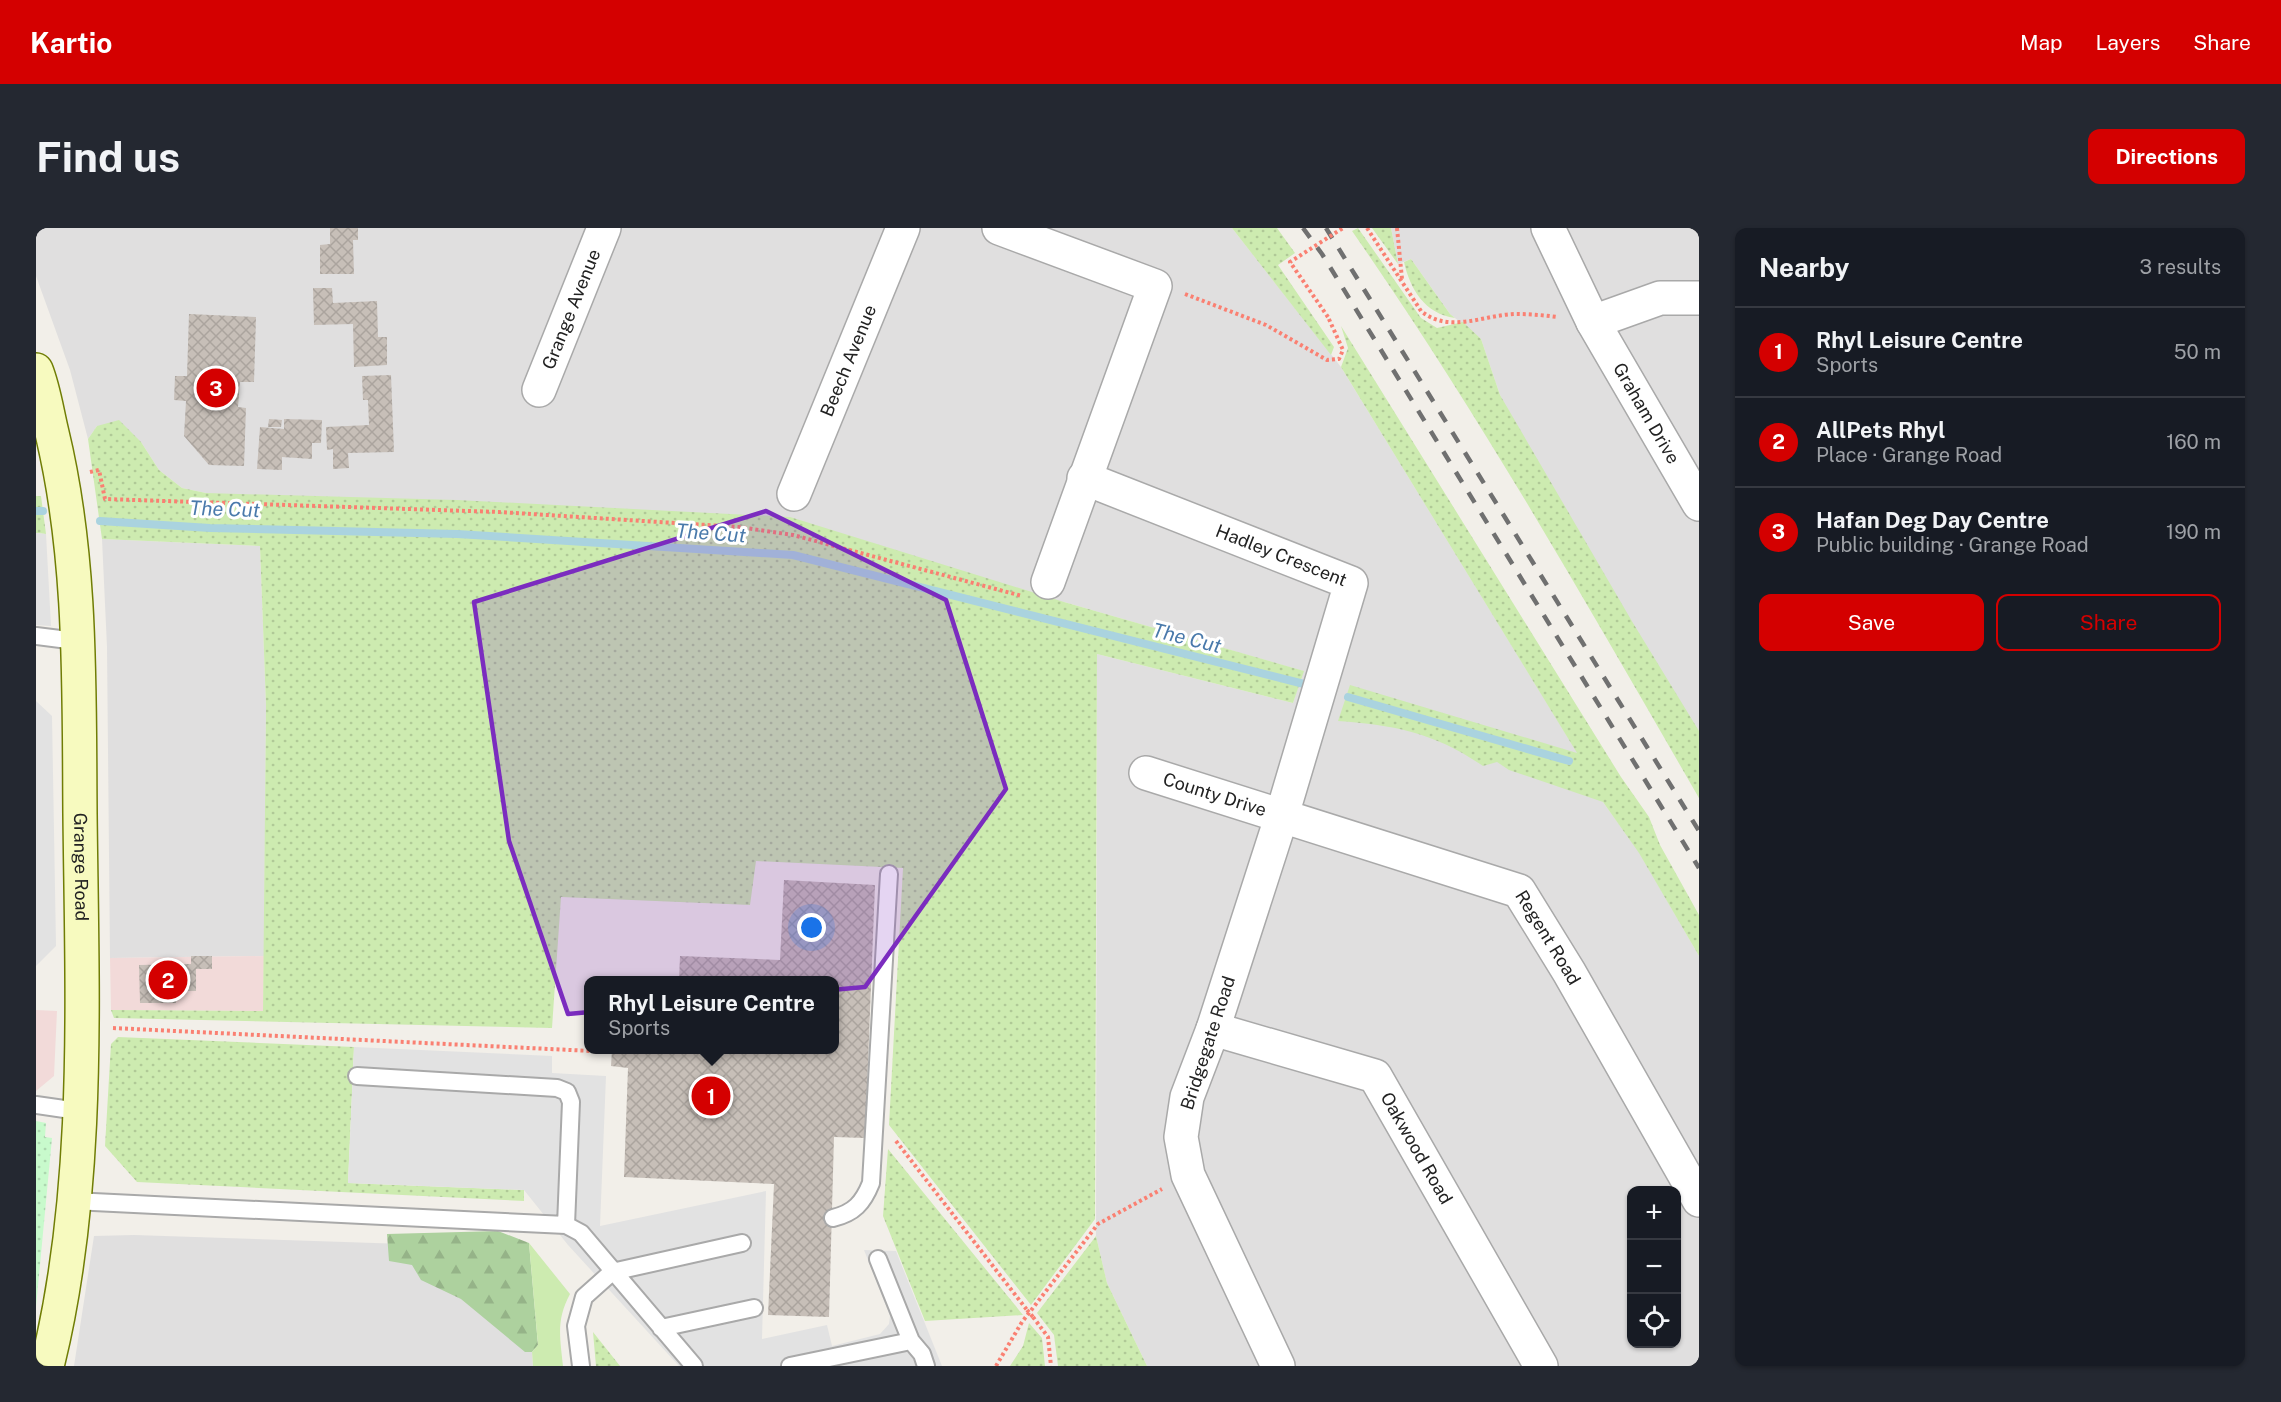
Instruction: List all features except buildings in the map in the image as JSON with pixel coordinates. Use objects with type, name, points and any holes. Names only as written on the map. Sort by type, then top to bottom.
[{"type":"main road","name":"Grange Road","points":[[36,370],[62,475],[70,537],[76,641],[82,1026],[73,1201],[65,1271],[47,1366]]},
{"type":"street","name":"Grange Avenue","points":[[539,390],[604,228]]},
{"type":"street","name":"Beech Avenue","points":[[794,494],[903,228]]},
{"type":"street","points":[[999,228],[1155,286],[1048,582]]},
{"type":"street","name":"Graham Drive","points":[[1548,228],[1593,322],[1699,504]]},
{"type":"street","points":[[1593,322],[1660,298],[1699,298]]},
{"type":"street","name":"Hadley Crescent","points":[[1084,478],[1351,583],[1282,815]]},
{"type":"street","name":"County Drive","points":[[1146,773],[1282,815]]},
{"type":"street","name":"Bridgegate Road","points":[[1278,1366],[1188,1175],[1181,1137],[1187,1097],[1213,1029],[1282,815]]},
{"type":"street","name":"Regent Road","points":[[1282,815],[1519,891],[1569,972],[1699,1200]]},
{"type":"street","name":"Oakwood Road","points":[[1213,1029],[1375,1076],[1541,1366]]},
{"type":"lane","points":[[36,636],[76,641]]},
{"type":"lane","points":[[833,1218],[849,1214],[864,1200],[871,1183],[889,874]]},
{"type":"lane","points":[[357,1076],[557,1088],[567,1092],[571,1102],[566,1225]]},
{"type":"lane","points":[[36,1105],[78,1111]]},
{"type":"lane","points":[[73,1201],[566,1225],[581,1233],[694,1366]]},
{"type":"lane","points":[[581,1366],[576,1326],[581,1305],[584,1297],[612,1272],[742,1243]]},
{"type":"lane","points":[[878,1259],[910,1341],[922,1354],[926,1366]]},
{"type":"lane","points":[[661,1328],[754,1308]]},
{"type":"lane","points":[[790,1366],[910,1341]]},
{"type":"path","points":[[1155,286],[1186,294],[1266,325],[1327,360],[1339,359],[1343,350],[1328,317],[1290,262],[1343,228]]},
{"type":"path","points":[[1366,228],[1396,270],[1421,311],[1432,321],[1463,322],[1515,314],[1593,322]]},
{"type":"path","points":[[1397,228],[1402,280]]},
{"type":"path","points":[[62,475],[99,471],[105,499],[499,512],[739,527],[804,537],[1044,601],[1048,582]]},
{"type":"path","points":[[82,1026],[584,1051]]},
{"type":"path","points":[[876,1114],[1048,1337],[1051,1366]]},
{"type":"path","points":[[996,1366],[1022,1322],[1098,1224],[1188,1175]]},
{"type":"highlighted area","points":[[766,511],[946,600],[1006,789],[865,987],[568,1014],[509,841],[474,602]]},
{"type":"shaded area","points":[[36,228],[1232,228],[1341,367],[1578,754],[1603,802],[1639,852],[1699,956],[1699,1366],[1147,1366],[1107,1283],[1096,1236],[1097,654],[1293,703],[1303,671],[1064,602],[206,493],[182,488],[159,470],[141,442],[97,426],[88,439],[70,370],[36,276]]},
{"type":"shaded area","points":[[1391,228],[1699,228],[1699,798],[1500,395],[1481,339],[1450,314],[1411,259],[1398,264]]},
{"type":"shaded area","points":[[36,533],[46,534],[51,626],[36,625]]},
{"type":"shaded area","points":[[102,539],[260,546],[266,706],[264,956],[110,958],[107,647]]},
{"type":"shaded area","points":[[36,701],[52,716],[56,946],[36,966]]},
{"type":"shaded area","points":[[264,956],[263,1011],[111,1010],[110,958]]},
{"type":"shaded area","points":[[36,1010],[57,1011],[54,1076],[36,1091]]},
{"type":"shaded area","points":[[354,1047],[552,1056],[552,1073],[606,1076],[600,1226],[766,1191],[762,1339],[827,1325],[832,1346],[880,1334],[889,1324],[890,1316],[864,1250],[896,1251],[942,1366],[679,1366],[568,1245],[524,1190],[348,1183]]},
{"type":"shaded area","points":[[134,1235],[524,1248],[533,1366],[74,1366],[94,1236]]},
{"type":"green space","points":[[1232,228],[1277,228],[1295,253],[1278,265],[1334,347],[1331,355]]},
{"type":"green space","points":[[1358,228],[1421,318],[1437,328],[1463,322],[1481,339],[1500,395],[1699,731],[1699,798],[1574,582],[1488,440],[1444,369],[1352,231]]},
{"type":"green space","points":[[1372,228],[1391,228],[1398,264]]},
{"type":"green space","points":[[1411,259],[1455,318],[1444,316],[1420,299],[1410,282],[1404,262]]},
{"type":"green space","points":[[1341,326],[1621,777],[1649,817],[1660,845],[1699,915],[1699,956],[1639,853],[1603,802],[1509,770],[1497,762],[1483,766],[1431,738],[1396,728],[1338,721],[1350,685],[1577,753],[1341,367],[1348,348]]},
{"type":"green space","points":[[119,420],[141,442],[159,470],[182,488],[206,493],[457,500],[790,517],[1064,602],[1304,671],[1293,703],[1097,654],[1095,1219],[1031,1305],[889,1125],[903,868],[756,861],[750,905],[561,897],[552,1028],[114,1018],[111,1010],[263,1011],[266,706],[260,546],[102,539],[88,439],[97,426]]},
{"type":"green space","points":[[36,496],[41,496],[46,534],[36,533]]},
{"type":"green space","points":[[118,1037],[354,1047],[348,1183],[524,1190],[524,1201],[137,1182],[105,1146],[111,1044]]},
{"type":"green space","points":[[36,1121],[46,1123],[45,1137],[52,1138],[36,1307]]},
{"type":"green space","points":[[888,1149],[1023,1315],[925,1321],[883,1216]]},
{"type":"green space","points":[[498,1231],[529,1243],[538,1345],[532,1352],[525,1352],[461,1299],[421,1280],[412,1265],[389,1261],[387,1234]]},
{"type":"green space","points":[[1096,1236],[1107,1283],[1147,1366],[1058,1366],[1054,1335],[1037,1313]]},
{"type":"green space","points":[[529,1243],[570,1294],[561,1321],[563,1366],[533,1366],[532,1352],[538,1345]]},
{"type":"green space","points":[[1029,1323],[1042,1338],[1045,1366],[1010,1366],[1023,1346]]},
{"type":"green space","points":[[593,1332],[620,1366],[596,1366]]},
{"type":"waterway","name":"The Cut","points":[[36,511],[43,511]]},
{"type":"waterway","name":"The Cut","points":[[100,521],[210,528],[457,534],[793,555],[1304,684]]},
{"type":"waterway","name":"The Cut","points":[[1348,697],[1569,761]]},
{"type":"railway","points":[[1303,228],[1322,254],[1699,868]]},
{"type":"railway","points":[[1326,228],[1699,831]]},
{"type":"place","name":"Hafan Deg Day Centre","points":[[216,388]]},
{"type":"place","name":"AllPets Rhyl","points":[[168,980]]},
{"type":"place","name":"Rhyl Leisure Centre","points":[[711,1096]]}]
